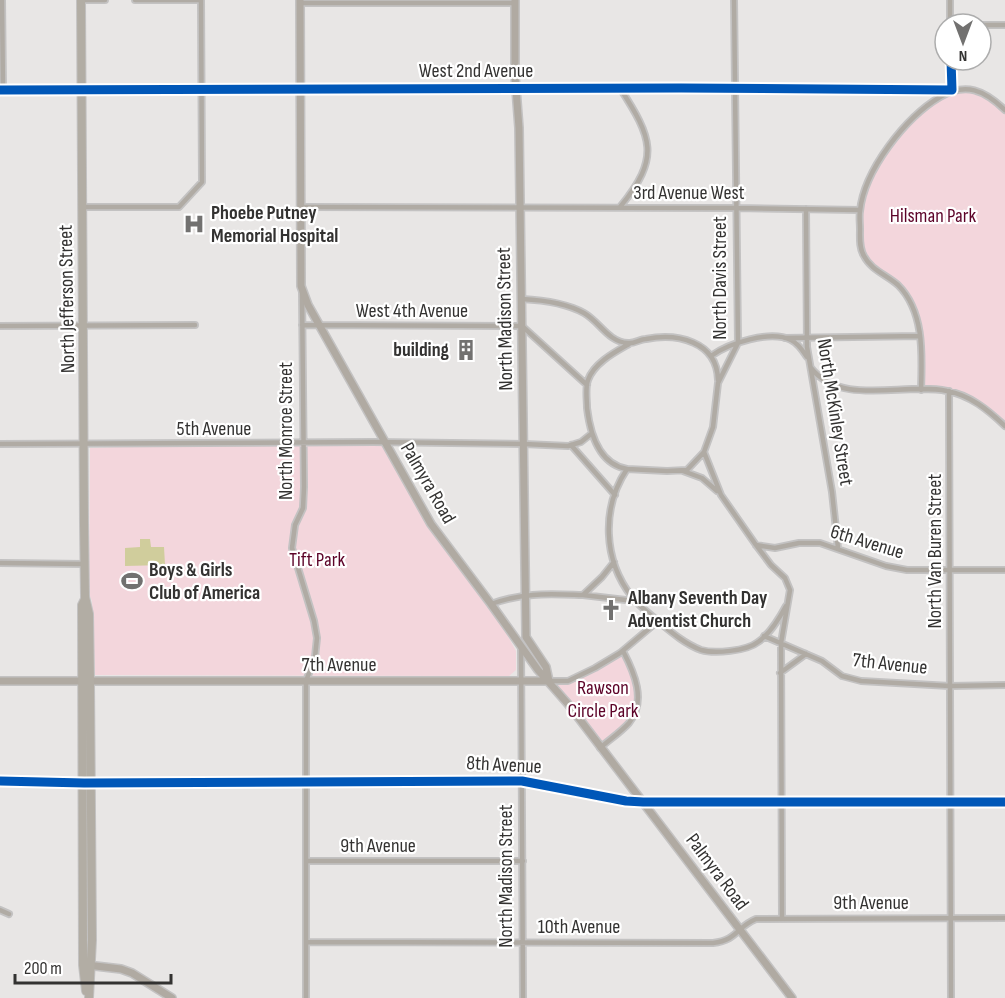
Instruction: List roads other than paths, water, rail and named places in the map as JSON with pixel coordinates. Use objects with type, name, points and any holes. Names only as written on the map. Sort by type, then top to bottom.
[{"type":"main road","name":"North Jefferson Street","points":[[81,0],[85,444],[85,597],[82,615],[86,682],[88,998]]},
{"type":"main road","name":"North Monroe Street","points":[[300,1],[302,286]]},
{"type":"main road","name":"North Madison Street","points":[[515,1],[522,298],[526,637]]},
{"type":"main road","name":"Palmyra Road","points":[[302,286],[308,305],[431,524],[521,647],[643,802],[792,998]]},
{"type":"main road","name":"Palmyra Road","points":[[526,637],[546,667],[549,681]]},
{"type":"main road","name":"7th Avenue","points":[[0,681],[549,681]]},
{"type":"main road","name":"8th Avenue","points":[[643,802],[1005,802]]},
{"type":"main road","points":[[87,965],[121,969],[132,973],[172,998]]},
{"type":"street","points":[[2,0],[2,90]]},
{"type":"street","points":[[81,0],[105,0]]},
{"type":"street","points":[[82,207],[178,207],[202,182],[201,0],[135,0]]},
{"type":"street","name":"North Davis Street","points":[[704,452],[713,427],[718,383],[738,343],[734,0]]},
{"type":"street","points":[[300,1],[515,1]]},
{"type":"street","points":[[951,72],[952,90]]},
{"type":"street","points":[[620,88],[639,117],[647,147],[643,173],[620,207]]},
{"type":"street","name":"West 2nd Avenue","points":[[2,90],[620,88],[952,90]]},
{"type":"street","points":[[921,390],[922,353],[915,313],[906,294],[889,277],[881,274],[869,263],[863,254],[860,210],[868,184],[882,159],[905,125],[924,108],[952,90],[973,89],[985,93],[1005,110]]},
{"type":"street","name":"3rd Avenue West","points":[[301,207],[860,210]]},
{"type":"street","name":"North McKinley Street","points":[[806,209],[806,337],[809,366],[817,395],[832,492],[838,548]]},
{"type":"street","name":"North Monroe Street","points":[[302,286],[304,498],[303,508],[293,535],[292,548],[317,638],[315,657],[306,681],[306,998]]},
{"type":"street","points":[[522,298],[574,308],[588,316],[607,335],[629,344]]},
{"type":"street","points":[[0,326],[195,326]]},
{"type":"street","name":"West 4th Avenue","points":[[302,326],[522,326]]},
{"type":"street","points":[[522,326],[587,385]]},
{"type":"street","points":[[711,356],[720,349],[758,338],[920,336]]},
{"type":"street","points":[[718,383],[717,368],[711,356],[697,343],[680,338],[646,338],[629,344],[616,351],[591,373],[587,385],[591,434],[612,464],[627,469],[683,471],[702,478],[721,495],[771,565],[785,578],[790,590],[781,644],[780,673],[782,918]]},
{"type":"street","points":[[785,338],[795,342],[808,358]]},
{"type":"street","points":[[809,366],[823,381],[837,387],[949,391],[982,405],[1005,426]]},
{"type":"street","name":"North Van Buren Street","points":[[949,391],[951,998]]},
{"type":"street","name":"5th Avenue","points":[[0,444],[385,443],[557,446],[571,445],[591,434]]},
{"type":"street","points":[[571,445],[615,495]]},
{"type":"street","points":[[683,471],[696,462],[704,452],[721,495]]},
{"type":"street","points":[[627,469],[615,495],[608,520],[609,542],[614,562],[628,592],[658,621],[685,642],[702,650],[736,650],[758,643],[779,620],[789,600]]},
{"type":"street","name":"6th Avenue","points":[[756,545],[775,548],[809,542],[826,544],[894,568],[1005,570]]},
{"type":"street","points":[[583,595],[614,562]]},
{"type":"street","points":[[0,563],[85,564]]},
{"type":"street","points":[[491,604],[526,594],[583,595],[622,598],[636,602]]},
{"type":"street","name":"7th Avenue","points":[[549,681],[568,681],[623,651],[658,621]]},
{"type":"street","name":"7th Avenue","points":[[764,636],[822,661],[842,675],[861,681],[950,686],[1005,686]]},
{"type":"street","name":"North Madison Street","points":[[521,647],[523,998]]},
{"type":"street","points":[[600,748],[628,724],[634,716],[638,700],[636,680],[623,651]]},
{"type":"street","points":[[780,673],[806,654]]},
{"type":"street","name":"8th Avenue","points":[[0,781],[87,783],[522,781],[626,801],[643,802]]},
{"type":"street","name":"9th Avenue","points":[[306,861],[523,861]]},
{"type":"street","points":[[0,910],[9,914]]},
{"type":"street","name":"9th Avenue","points":[[739,930],[756,919],[1005,918]]},
{"type":"street","name":"10th Avenue","points":[[306,942],[713,943],[728,940],[739,930]]},
{"type":"place","name":"Phoebe Putney Memorial Hospital","points":[[194,224]]},
{"type":"place","name":"building","points":[[466,350]]},
{"type":"place","name":"Boys & Girls Club of America","points":[[132,581]]},
{"type":"place","name":"Albany Seventh Day Adventist Church","points":[[611,610]]},
{"type":"park label","name":"Hilsman Park","points":[[933,216]]},
{"type":"park label","name":"Tift Park","points":[[317,560]]},
{"type":"park label","name":"Rawson Circle Park","points":[[603,700]]}]
